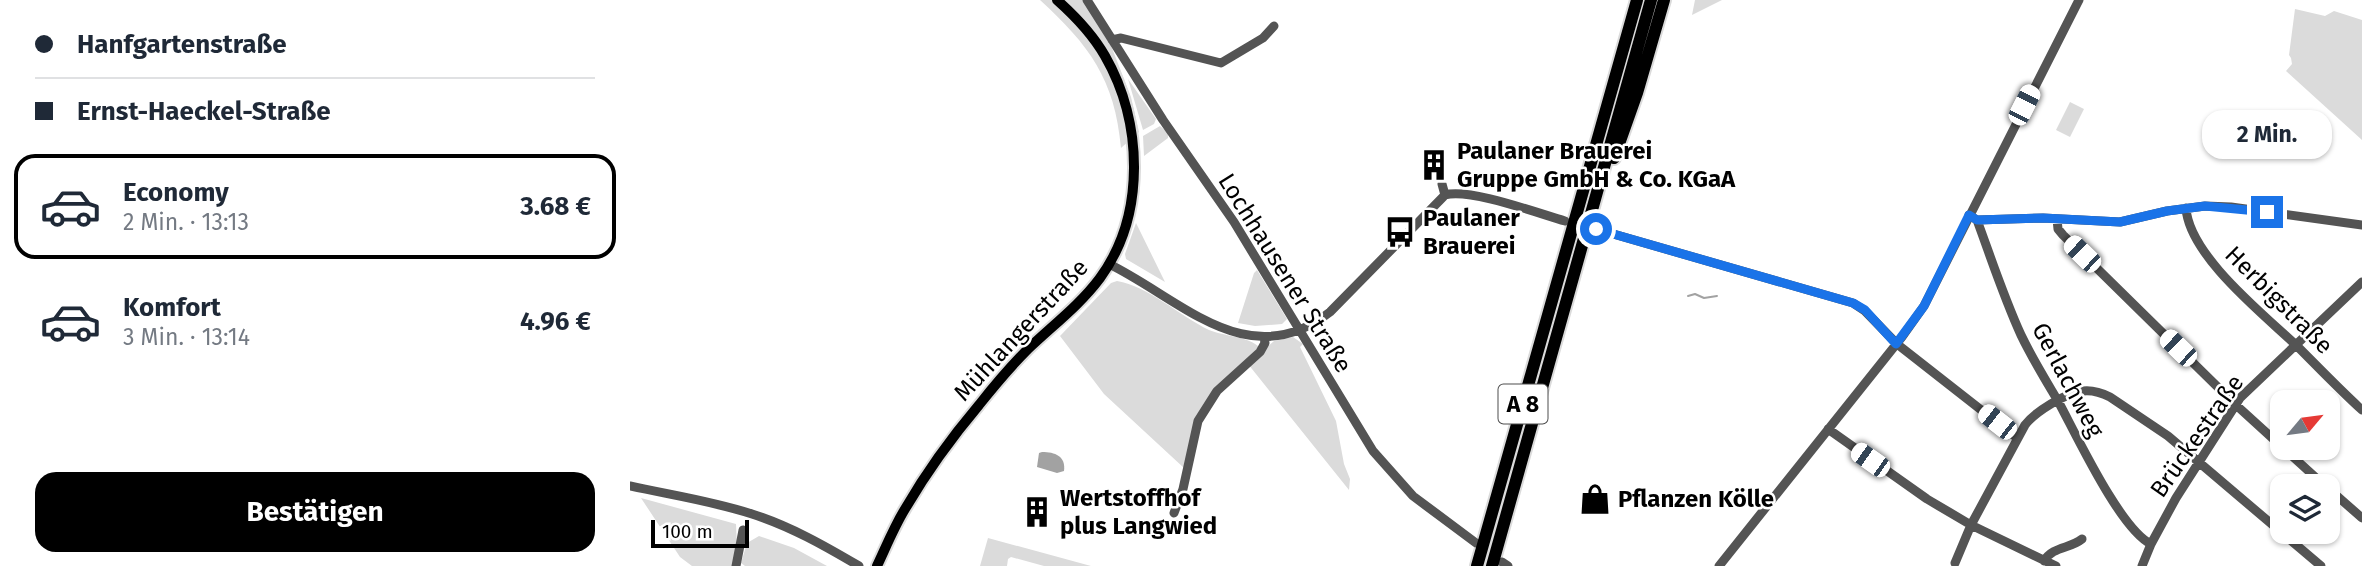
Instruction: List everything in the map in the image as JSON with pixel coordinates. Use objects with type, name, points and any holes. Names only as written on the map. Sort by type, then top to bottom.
[{"type":"highway","name":"A 8","points":[[1477,566],[1637,0]]},
{"type":"highway","name":"A 8","points":[[1501,565],[1598,189],[1651,0]]},
{"type":"highway","points":[[1598,189],[1606,180],[1626,126],[1664,0]]},
{"type":"main road","name":"Mühlangerstraße","points":[[877,566],[905,509],[967,419],[1027,350],[1085,296],[1109,264],[1124,229],[1131,205],[1134,165],[1131,125],[1124,97],[1105,56],[1081,24],[1057,0]]},
{"type":"street","name":"Lochhausener Straße","points":[[1087,0],[1163,120],[1234,222],[1353,421],[1384,466],[1425,506],[1476,543]]},
{"type":"street","points":[[1719,566],[1924,306],[1973,217],[2079,0]]},
{"type":"street","points":[[1112,40],[1121,38],[1221,63],[1264,38],[1274,26]]},
{"type":"street","points":[[1442,184],[1445,195]]},
{"type":"street","points":[[1109,264],[1216,326],[1234,333],[1264,337],[1299,330],[1317,322],[1330,312],[1445,195],[1453,192],[1472,194],[1565,220]]},
{"type":"street","points":[[1973,217],[2120,222],[2186,208],[2231,207],[2362,225]]},
{"type":"street","name":"Herbigstraße","points":[[2186,208],[2190,229],[2237,290],[2361,407]]},
{"type":"street","name":"Gerlachweg","points":[[1973,217],[2021,335],[2102,482],[2130,527],[2151,544]]},
{"type":"street","points":[[2057,219],[2058,229],[2063,235],[2236,405],[2312,474]]},
{"type":"street","points":[[1596,229],[1853,303],[1865,310],[1896,344],[2017,438]]},
{"type":"street","name":"Brückestraße","points":[[2141,566],[2199,460],[2236,405],[2295,344],[2362,282]]},
{"type":"street","points":[[1174,513],[1183,489],[1195,431],[1202,412],[1217,391],[1260,352],[1265,343],[1264,337]]},
{"type":"street","points":[[1955,563],[1970,525],[2017,438],[2032,416],[2083,391],[2102,394],[2151,424],[2199,460],[2321,566]]},
{"type":"street","points":[[1828,429],[1920,495],[1970,525],[2056,566]]},
{"type":"street","points":[[630,486],[751,514],[820,543],[859,566]]},
{"type":"street","points":[[2340,499],[2362,518]]},
{"type":"street","points":[[736,566],[743,530]]},
{"type":"street","points":[[2045,561],[2055,549],[2080,542],[2082,539]]},
{"type":"shaded area","points":[[1040,0],[1084,0],[1110,43],[1131,97],[1139,132],[1121,148],[1113,102],[1097,65],[1072,32]]},
{"type":"shaded area","points":[[1642,0],[1646,0],[1584,220],[1580,219]]},
{"type":"shaded area","points":[[1695,0],[1722,0],[1692,15]]},
{"type":"shaded area","points":[[2295,9],[2325,16],[2334,11],[2362,20],[2362,140],[2286,71],[2292,64],[2289,55]]},
{"type":"shaded area","points":[[1128,79],[1156,119],[1154,124],[1143,130]]},
{"type":"shaded area","points":[[2070,102],[2084,109],[2070,137],[2056,130]]},
{"type":"shaded area","points":[[1160,126],[1168,133],[1168,138],[1144,156],[1143,136]]},
{"type":"shaded area","points":[[1136,223],[1165,282],[1126,259],[1125,254]]},
{"type":"shaded area","points":[[1578,229],[1582,230],[1496,536],[1492,534]]},
{"type":"shaded area","points":[[1257,270],[1287,319],[1282,324],[1255,326],[1238,323]]},
{"type":"shaded area","points":[[1117,281],[1152,295],[1209,330],[1249,341],[1259,347],[1205,403],[1184,468],[1104,394],[1060,336],[1111,283]]},
{"type":"shaded area","points":[[1293,337],[1303,344],[1300,347],[1336,421],[1344,464],[1350,479],[1349,490],[1248,364],[1274,341]]},
{"type":"shaded area","points":[[1039,453],[1059,456],[1064,471],[1057,473],[1037,467]]},
{"type":"shaded area","points":[[641,498],[736,524],[737,547],[733,566],[692,566],[680,557]]},
{"type":"shaded area","points":[[759,536],[794,548],[827,566],[745,566],[741,563],[747,543]]},
{"type":"shaded area","points":[[988,538],[1091,566],[1044,566],[1011,557],[1007,566],[980,566]]},
{"type":"waterway","points":[[1688,296],[1717,296]]},
{"type":"place","name":"Paulaner Brauerei Gruppe GmbH & Co. KGaA","points":[[1434,165]]},
{"type":"place","name":"Paulaner Brauerei","points":[[1400,232]]},
{"type":"place","name":"Pflanzen Kölle","points":[[1595,499]]},
{"type":"place","name":"Wertstoffhof plus Langwied","points":[[1037,512]]},
{"type":"route","points":[[1596,229],[1853,303],[1865,310],[1896,344],[1924,306],[1969,215],[1977,220],[2043,218],[2120,222],[2167,211],[2205,206],[2267,212]]}]
